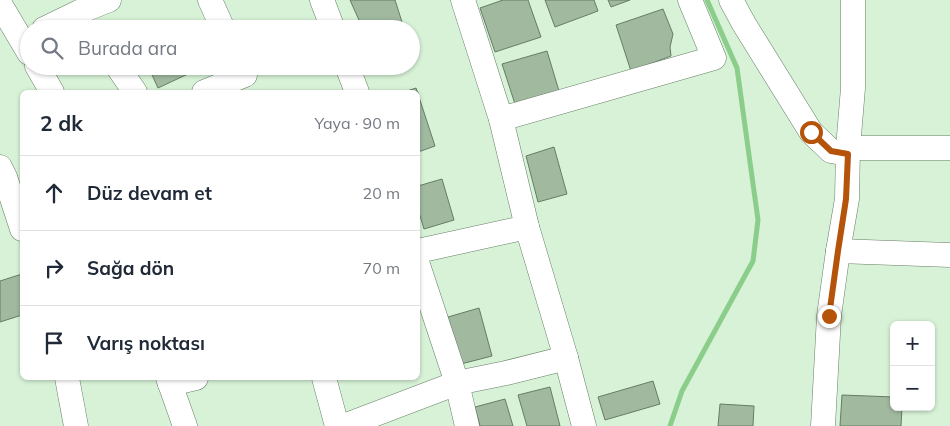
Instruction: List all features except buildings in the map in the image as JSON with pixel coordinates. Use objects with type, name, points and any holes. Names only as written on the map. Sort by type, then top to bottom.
[{"type":"street","points":[[66,20],[109,0]]},
{"type":"street","points":[[210,0],[219,20]]},
{"type":"street","points":[[322,0],[330,20]]},
{"type":"street","points":[[464,0],[501,119],[527,227],[584,426]]},
{"type":"street","points":[[501,119],[714,58],[690,0]]},
{"type":"street","points":[[732,0],[744,24],[811,132],[831,151],[950,148]]},
{"type":"street","points":[[823,426],[829,316],[846,199],[854,88],[853,0]]},
{"type":"street","points":[[0,4],[20,34]]},
{"type":"street","points":[[42,75],[51,90]]},
{"type":"street","points":[[123,75],[134,90]]},
{"type":"street","points":[[350,75],[356,90]]},
{"type":"street","points":[[210,90],[245,78]]},
{"type":"street","points":[[7,174],[20,222]]},
{"type":"street","points":[[420,251],[527,227]]},
{"type":"street","points":[[838,251],[950,255]]},
{"type":"street","points":[[420,271],[457,383],[467,426]]},
{"type":"street","points":[[344,426],[457,383],[566,358]]},
{"type":"street","points":[[67,380],[76,426]]},
{"type":"street","points":[[324,380],[336,426]]},
{"type":"street","points":[[169,381],[185,426]]},
{"type":"waterway","points":[[670,426],[682,391],[753,261],[758,220],[737,68],[707,0]]},
{"type":"route","points":[[811,132],[831,151],[848,154],[846,199],[829,316]]}]
